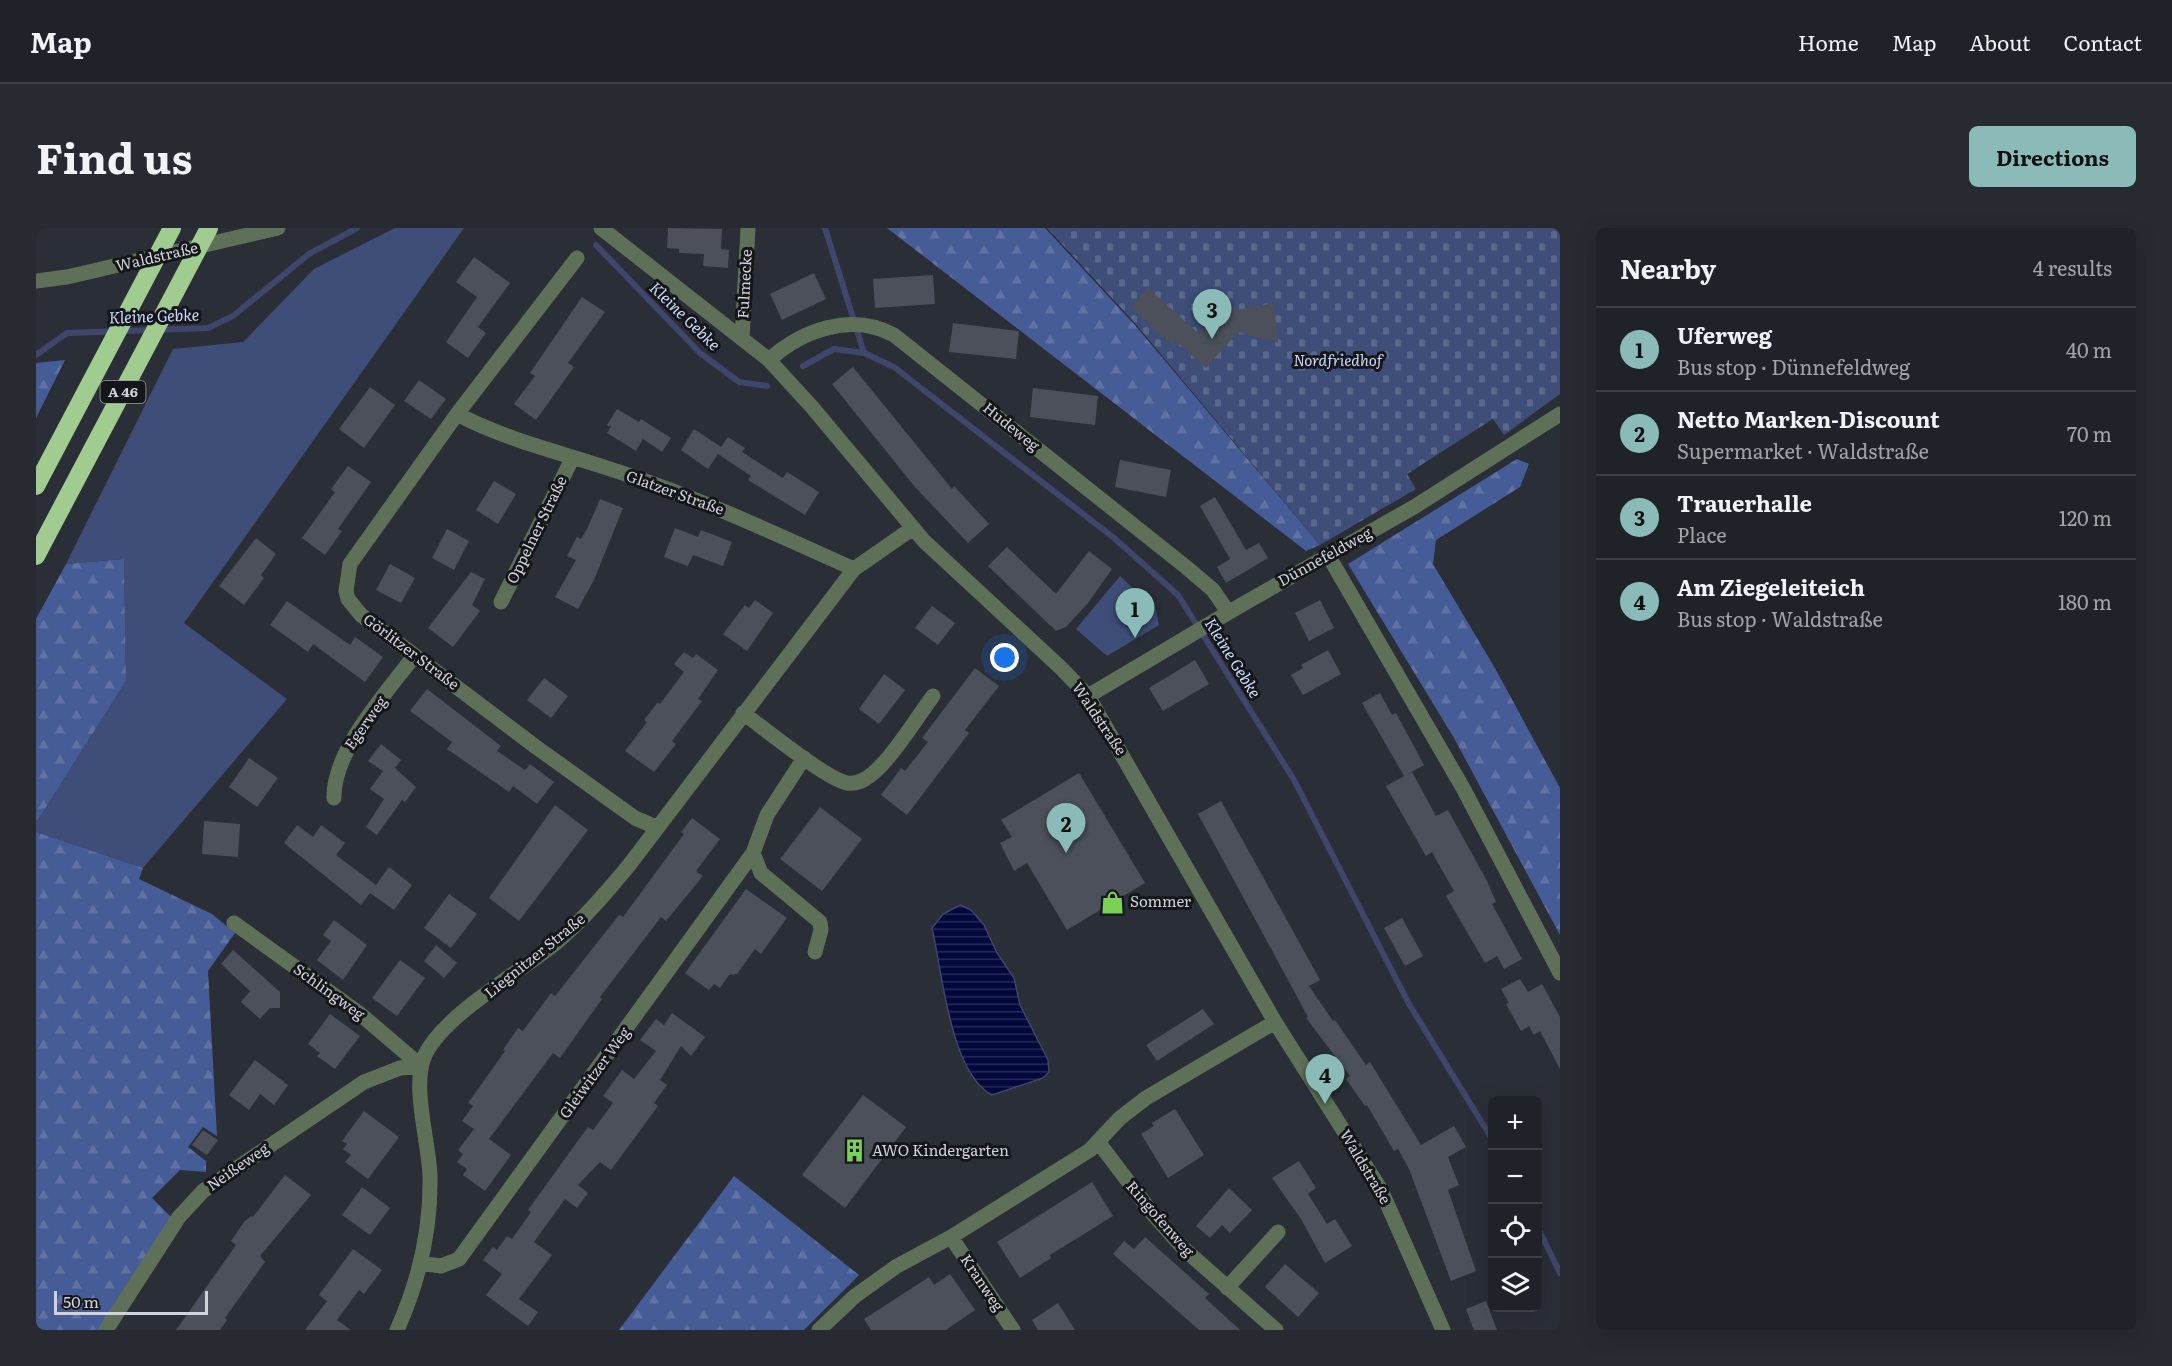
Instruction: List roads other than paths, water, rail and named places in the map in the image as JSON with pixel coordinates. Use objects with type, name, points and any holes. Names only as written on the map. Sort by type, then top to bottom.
[{"type":"highway","name":"A 46","points":[[36,486],[172,228]]},
{"type":"highway","name":"A 46","points":[[36,556],[209,228]]},
{"type":"street","name":"Waldstraße","points":[[36,281],[67,277],[278,228]]},
{"type":"street","name":"Waldstraße","points":[[601,228],[697,306],[769,360],[812,407],[913,528],[959,575],[1054,661],[1088,696],[1275,1022],[1381,1190],[1443,1330]]},
{"type":"street","name":"Fulmecke","points":[[742,339],[748,228]]},
{"type":"street","name":"Görlitzer Straße","points":[[577,258],[457,414],[356,554],[347,573],[346,591],[354,608],[414,656],[635,818],[656,827]]},
{"type":"street","name":"Hudeweg","points":[[769,360],[787,345],[821,329],[861,324],[894,335],[1186,567],[1213,590],[1228,612]]},
{"type":"street","name":"Glatzer Straße","points":[[457,414],[490,432],[623,473],[715,507],[854,569]]},
{"type":"street","name":"Dünnefeldweg","points":[[1088,696],[1228,612],[1414,507],[1560,414]]},
{"type":"street","name":"Oppelner Straße","points":[[501,602],[572,459]]},
{"type":"street","name":"Liegnitzer Straße","points":[[397,1330],[420,1263],[427,1233],[430,1185],[420,1083],[422,1066],[430,1046],[449,1025],[547,949],[586,914],[630,864],[854,569],[913,528]]},
{"type":"street","points":[[1328,555],[1463,788],[1560,973]]},
{"type":"street","name":"Egerweg","points":[[334,798],[336,774],[344,754],[414,656]]},
{"type":"street","points":[[743,713],[804,758],[847,783],[867,778],[882,764],[933,696]]},
{"type":"street","name":"Gleiwitzer Weg","points":[[420,1263],[441,1266],[454,1263],[459,1259],[753,853],[767,815],[804,758]]},
{"type":"street","points":[[753,853],[760,873],[820,922],[821,930],[815,952]]},
{"type":"street","name":"Schlingweg","points":[[234,923],[359,1014],[422,1066]]},
{"type":"street","points":[[819,1330],[839,1309],[877,1280],[951,1237],[1099,1143],[1120,1118],[1146,1098],[1275,1022]]},
{"type":"street","name":"Neißeweg","points":[[106,1330],[179,1217],[203,1191],[364,1082],[400,1068],[422,1066]]},
{"type":"street","name":"Ringofenweg","points":[[1099,1143],[1152,1213],[1184,1249],[1276,1330]]},
{"type":"street","points":[[1227,1288],[1278,1232]]},
{"type":"street","name":"Kranweg","points":[[951,1237],[1013,1330]]},
{"type":"waterway","name":"Kleine Gebke","points":[[36,355],[67,333],[208,328],[233,316],[309,254],[357,228]]},
{"type":"waterway","points":[[825,228],[864,353]]},
{"type":"waterway","name":"Kleine Gebke","points":[[596,245],[700,353],[739,382],[767,386]]},
{"type":"waterway","name":"Kleine Gebke","points":[[803,366],[834,349],[864,353],[894,367],[1114,538],[1178,595],[1294,780],[1409,1004],[1488,1132]]},
{"type":"waterway","name":"Kleine Gebke","points":[[1542,1236],[1560,1273]]},
{"type":"place","name":"Trauerhalle","points":[[1212,339]]},
{"type":"place","name":"Uferweg","points":[[1135,638]]},
{"type":"place","name":"Netto Marken-Discount","points":[[1066,853]]},
{"type":"place","name":"Sommer","points":[[1112,902]]},
{"type":"place","name":"Am Ziegeleiteich","points":[[1325,1104]]},
{"type":"place","name":"AWO Kindergarten","points":[[854,1151]]},
{"type":"park label","name":"Nordfriedhof","points":[[1338,361]]}]
